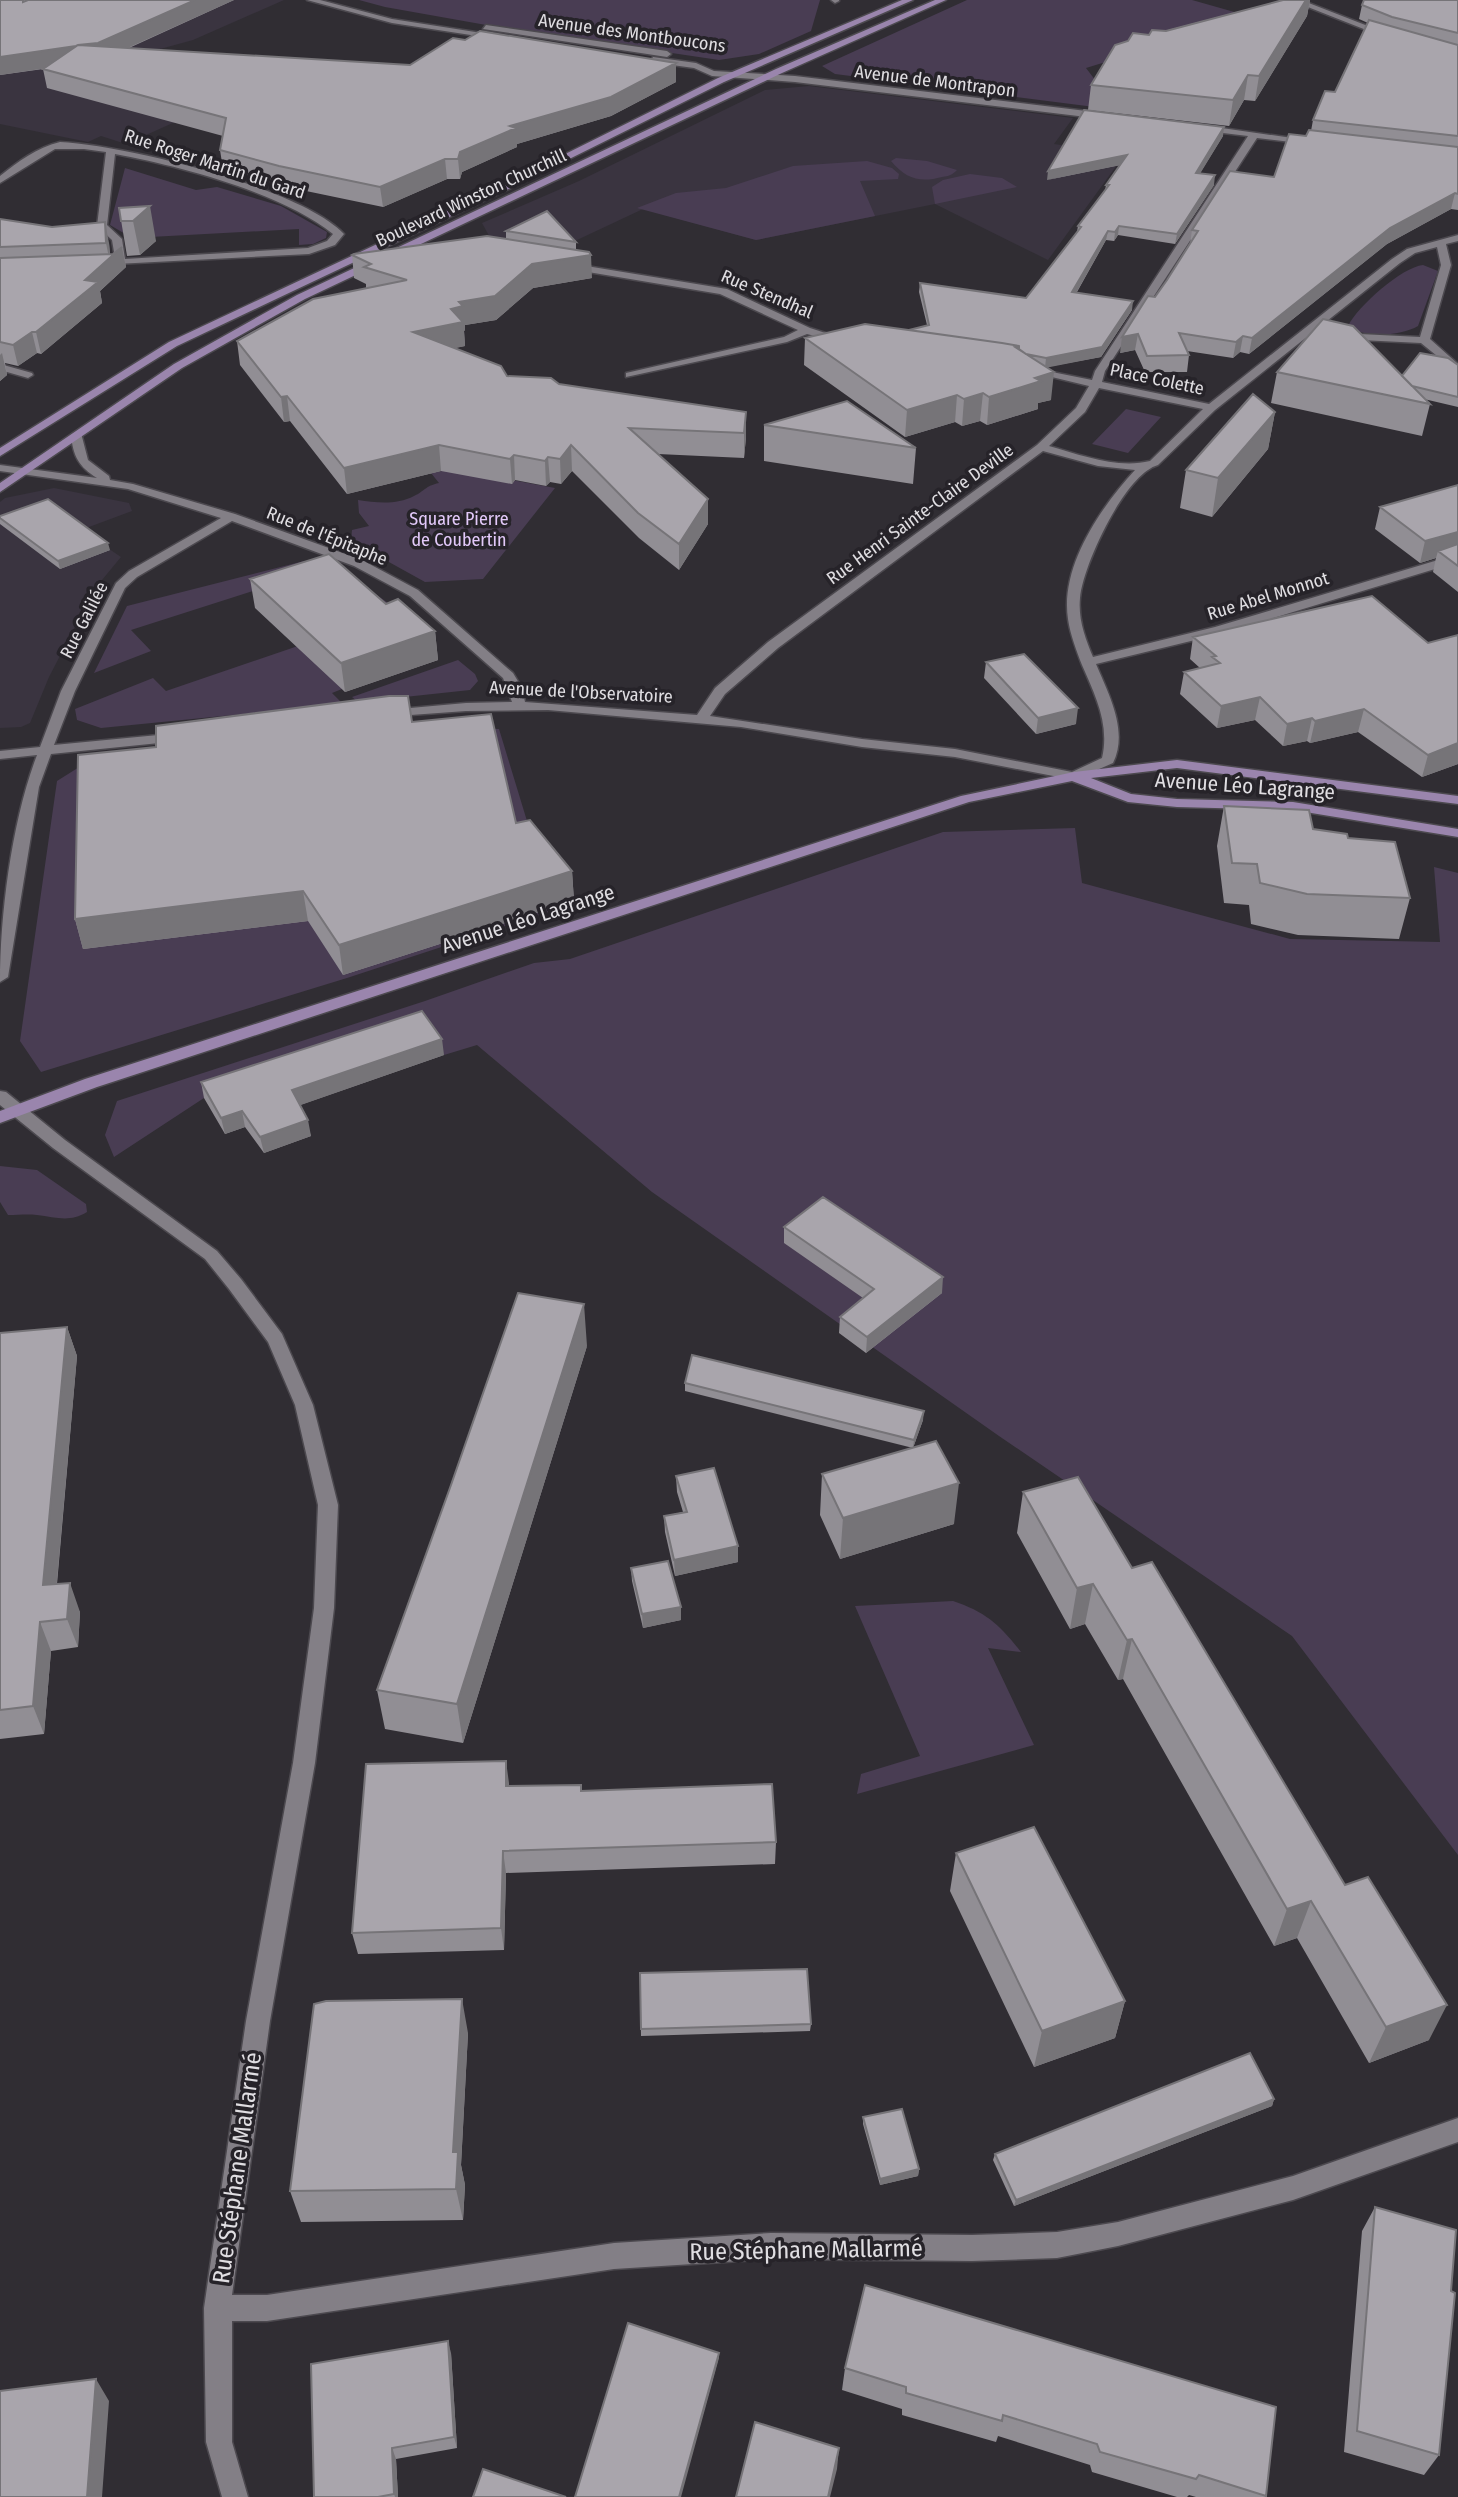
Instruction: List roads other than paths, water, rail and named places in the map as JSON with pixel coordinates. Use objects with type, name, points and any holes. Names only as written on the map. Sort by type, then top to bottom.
[{"type":"main road","name":"Boulevard Winston Churchill","points":[[0,453],[173,344],[734,69],[751,67],[909,0]]},
{"type":"main road","name":"Boulevard Winston Churchill","points":[[0,488],[178,366],[250,324],[779,71],[942,0]]},
{"type":"main road","name":"Avenue Léo Lagrange","points":[[5,1108],[91,1083],[966,799],[1074,776],[1177,764],[1458,800]]},
{"type":"main road","name":"Avenue Léo Lagrange","points":[[1074,776],[1128,798],[1177,803],[1293,806],[1458,833]]},
{"type":"street","name":"Avenue des Montboucons","points":[[311,0],[392,20],[696,66],[712,72],[734,69],[769,76]]},
{"type":"street","name":"Avenue des Montboucons","points":[[342,0],[405,15],[706,60]]},
{"type":"street","points":[[1294,0],[1397,38]]},
{"type":"street","name":"Avenue de Montrapon","points":[[751,67],[1034,103],[1111,117]]},
{"type":"street","name":"Avenue de Montrapon","points":[[769,76],[1098,115]]},
{"type":"street","points":[[1190,127],[1325,143]]},
{"type":"street","points":[[1021,368],[1096,384],[1100,371],[1254,135]]},
{"type":"street","name":"Rue Roger Martin du Gard","points":[[0,180],[40,152],[58,145],[111,149],[260,193],[308,212],[335,228],[339,234],[331,243],[309,251],[120,261]]},
{"type":"street","points":[[105,270],[117,268],[120,261],[117,239],[102,226],[111,149]]},
{"type":"street","points":[[1074,776],[1108,760],[1114,748],[1108,712],[1087,662],[1074,617],[1079,578],[1089,545],[1127,484],[1144,467],[1154,463],[1211,408],[1411,251],[1458,238]]},
{"type":"street","points":[[1424,340],[1446,265],[1440,241]]},
{"type":"street","points":[[382,260],[415,255]]},
{"type":"street","name":"Rue Stendhal","points":[[551,263],[723,291],[806,331],[857,344]]},
{"type":"street","points":[[630,375],[787,339],[806,331]]},
{"type":"street","points":[[1305,335],[1424,340],[1458,370]]},
{"type":"street","points":[[0,367],[28,374]]},
{"type":"street","name":"Place Colette","points":[[1041,447],[1081,410],[1096,384],[1211,408]]},
{"type":"street","name":"Rue de l'Épitaphe","points":[[76,435],[79,457],[85,466],[114,483]]},
{"type":"street","name":"Rue Henri Sainte-Claire Deville","points":[[702,718],[720,691],[773,645],[1041,447],[1109,464],[1144,467]]},
{"type":"street","name":"Rue de l'Épitaphe","points":[[0,468],[114,483],[231,517],[358,563],[414,593],[508,676],[515,688],[519,705]]},
{"type":"street","name":"Rue Galilée","points":[[0,977],[27,806],[44,751],[68,691],[120,586],[133,574],[231,517]]},
{"type":"street","name":"Rue Abel Monnot","points":[[1087,662],[1219,630],[1458,558]]},
{"type":"street","name":"Avenue de l'Observatoire","points":[[376,715],[519,705],[702,718],[862,743],[955,753],[1074,776]]},
{"type":"street","points":[[0,755],[199,734]]},
{"type":"street","name":"Rue Stéphane Mallarmé","points":[[5,1108],[211,1255],[235,1284],[276,1339],[299,1394],[327,1505],[324,1608],[304,1763],[260,2010],[217,2308],[267,2308],[614,2256],[771,2246],[972,2248],[1057,2245],[1118,2234],[1293,2188],[1458,2130]]},
{"type":"street","points":[[217,2308],[219,2442],[235,2497]]},
{"type":"park label","name":"Square Pierre de Coubertin","points":[[459,529]]}]
